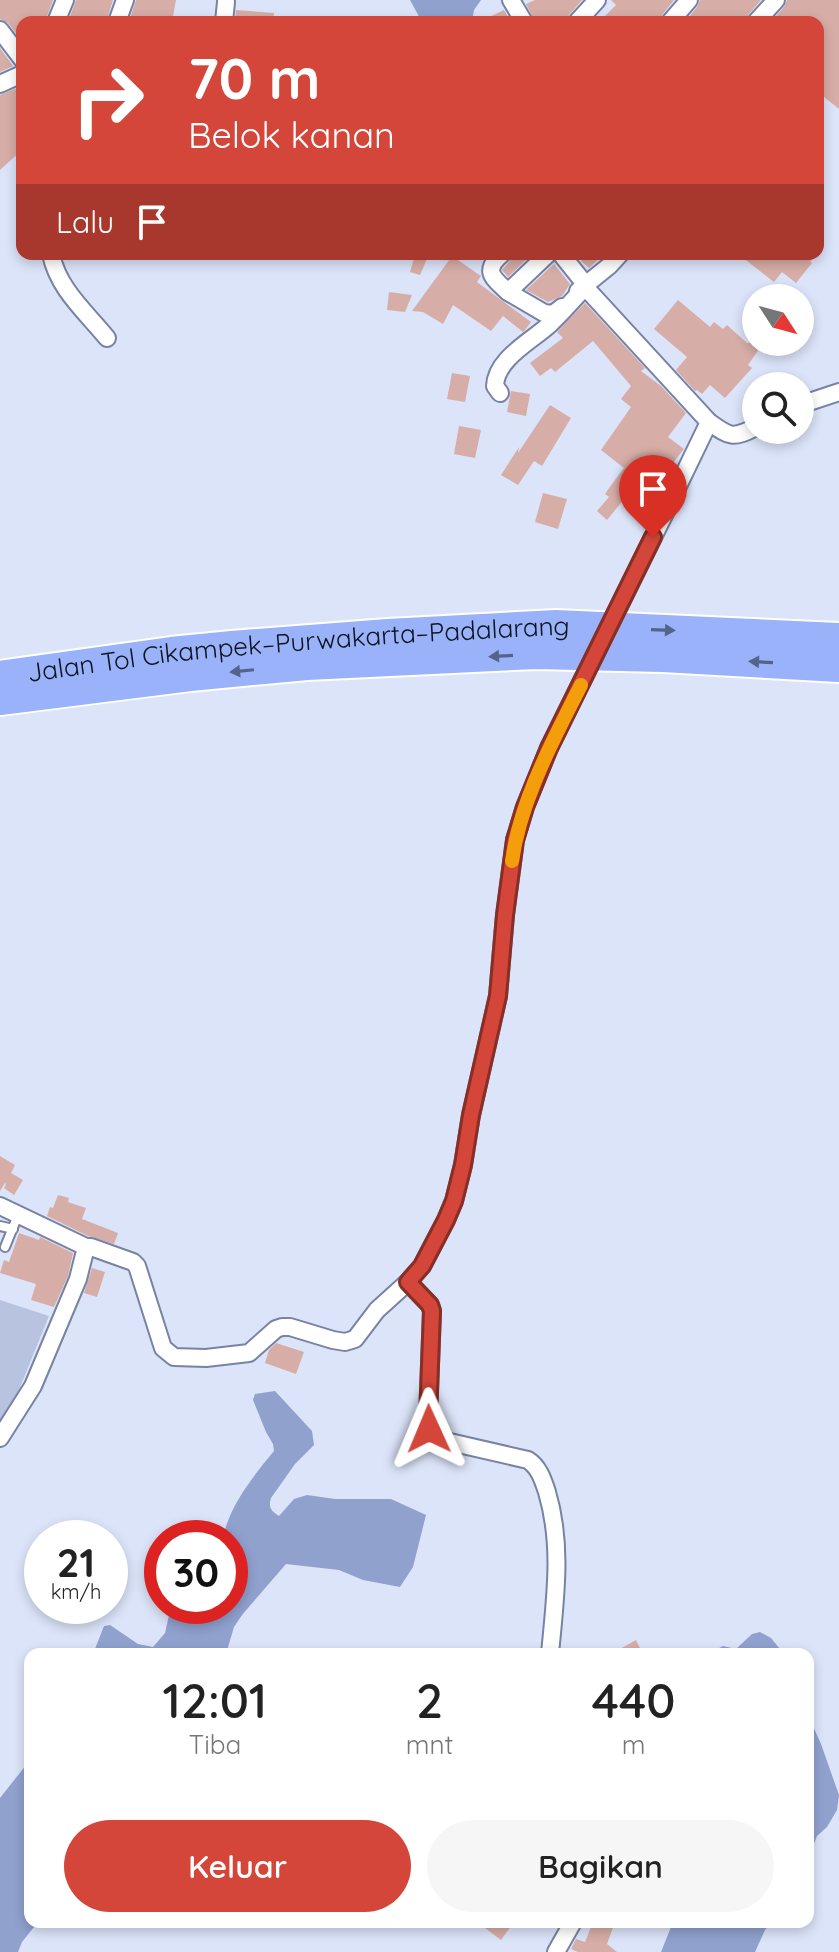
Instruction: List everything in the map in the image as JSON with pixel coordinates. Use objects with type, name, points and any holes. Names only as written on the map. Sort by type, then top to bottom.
[{"type":"highway","name":"Jalan Tol Cikampek–Purwakarta–Padalarang","points":[[0,676],[232,646],[556,625],[839,638]]},
{"type":"highway","name":"Jalan Tol Cikampek–Purwakarta–Padalarang","points":[[0,700],[307,665],[536,654],[663,657],[839,667]]},
{"type":"street","points":[[582,16],[597,0]]},
{"type":"street","points":[[675,16],[689,0]]},
{"type":"street","points":[[761,16],[776,0]]},
{"type":"street","points":[[0,30],[16,51]]},
{"type":"street","points":[[53,260],[60,280],[73,301],[107,338]]},
{"type":"street","points":[[495,260],[491,267],[492,276],[508,292],[544,313],[553,314],[614,260]]},
{"type":"street","points":[[508,292],[542,260]]},
{"type":"street","points":[[566,260],[585,286],[709,422],[732,436],[742,434]]},
{"type":"street","points":[[500,393],[495,386],[497,372],[513,354],[550,324],[585,286]]},
{"type":"street","points":[[814,400],[839,392]]},
{"type":"street","points":[[0,1206],[15,1222],[133,1262],[137,1266],[163,1348],[174,1357],[206,1358],[249,1353],[282,1327],[333,1340],[350,1341],[377,1310],[408,1282],[422,1266],[446,1220],[463,1165],[498,996],[515,840],[525,807],[549,748],[709,422]]},
{"type":"street","points":[[0,1438],[33,1386],[78,1279],[86,1247]]},
{"type":"street","points":[[408,1282],[432,1311],[428,1419],[431,1432],[441,1440],[528,1460],[538,1470],[545,1486],[557,1538],[551,1648]]},
{"type":"street","points":[[556,1952],[570,1928]]},
{"type":"lane","points":[[0,1226],[15,1222]]},
{"type":"lane","points":[[5,1247],[15,1222]]},
{"type":"shaded area","points":[[410,0],[481,0],[473,16],[419,16]]},
{"type":"shaded area","points":[[0,1300],[49,1316],[14,1402],[0,1422]]},
{"type":"shaded area","points":[[275,1391],[312,1431],[314,1445],[295,1464],[271,1498],[271,1508],[279,1516],[294,1499],[307,1495],[335,1499],[391,1499],[426,1515],[413,1567],[400,1587],[363,1580],[339,1570],[286,1564],[248,1608],[248,1520],[228,1520],[236,1503],[274,1451],[253,1400],[255,1394]]},
{"type":"shaded area","points":[[167,1624],[236,1624],[228,1648],[95,1648],[104,1626],[110,1625],[138,1644],[153,1647],[165,1633]]},
{"type":"shaded area","points":[[760,1632],[771,1638],[779,1648],[737,1648],[752,1634]]},
{"type":"shaded area","points":[[814,1728],[839,1795],[837,1810],[827,1827],[817,1836],[814,1844]]},
{"type":"shaded area","points":[[24,1768],[24,1928],[33,1928],[18,1952],[0,1952],[0,1798]]},
{"type":"shaded area","points":[[671,1928],[767,1928],[755,1952],[661,1952]]},
{"type":"building","points":[[0,0],[53,0],[47,16],[16,16],[16,33],[0,19]]},
{"type":"building","points":[[76,0],[113,0],[108,16],[70,16]]},
{"type":"building","points":[[136,0],[176,0],[173,16],[131,16]]},
{"type":"building","points":[[535,0],[582,0],[569,16],[532,16],[526,4]]},
{"type":"building","points":[[611,0],[674,0],[662,16],[605,16],[616,5]]},
{"type":"building","points":[[700,0],[761,0],[748,16],[690,16]]},
{"type":"building","points":[[787,0],[839,0],[839,109],[824,97],[824,16],[776,16]]},
{"type":"building","points":[[236,10],[274,13],[274,16],[236,16]]},
{"type":"building","points":[[504,10],[508,16],[492,16]]},
{"type":"building","points":[[0,48],[13,66],[0,72]]},
{"type":"building","points":[[16,88],[16,155],[0,170],[0,95]]},
{"type":"building","points":[[413,260],[426,260],[420,275],[410,272]]},
{"type":"building","points":[[449,260],[458,260],[481,276],[477,282],[531,322],[523,332],[503,316],[491,331],[453,305],[443,324],[423,312],[412,311]]},
{"type":"building","points":[[526,260],[508,277],[502,270],[510,261]]},
{"type":"building","points":[[582,260],[598,260],[589,268]]},
{"type":"building","points":[[746,260],[812,260],[796,283],[782,272],[774,282]]},
{"type":"building","points":[[554,264],[570,284],[562,296],[548,302],[526,290]]},
{"type":"building","points":[[389,292],[412,295],[405,312],[387,310]]},
{"type":"building","points":[[678,300],[710,327],[714,322],[723,329],[727,325],[742,338],[742,356],[754,356],[748,365],[752,368],[742,372],[742,379],[725,398],[710,385],[702,394],[695,391],[676,370],[687,357],[654,329]]},
{"type":"building","points":[[585,303],[645,368],[641,371],[661,386],[686,413],[668,437],[684,449],[668,469],[672,472],[659,489],[647,480],[628,503],[624,499],[607,520],[597,511],[609,497],[605,494],[624,468],[601,450],[631,407],[621,399],[631,386],[593,341],[555,372],[551,368],[540,376],[530,363],[563,338],[557,332]]},
{"type":"building","points":[[452,373],[470,376],[465,402],[447,399]]},
{"type":"building","points":[[511,391],[530,394],[526,416],[507,412]]},
{"type":"building","points":[[550,405],[571,418],[542,466],[534,461],[518,485],[501,475]]},
{"type":"building","points":[[459,426],[481,430],[475,458],[454,454]]},
{"type":"building","points":[[543,493],[567,499],[558,529],[535,522]]},
{"type":"building","points":[[0,1156],[15,1165],[11,1173],[23,1180],[14,1195],[4,1188],[5,1183],[0,1191]]},
{"type":"building","points":[[58,1195],[86,1208],[82,1219],[118,1233],[114,1244],[88,1236],[47,1216]]},
{"type":"building","points":[[19,1233],[39,1240],[40,1237],[73,1253],[68,1276],[54,1307],[31,1300],[36,1284],[0,1273],[4,1260],[9,1262]]},
{"type":"building","points":[[92,1268],[105,1272],[97,1297],[84,1293]]},
{"type":"building","points":[[276,1343],[304,1352],[296,1374],[265,1363],[269,1350]]},
{"type":"building","points":[[636,1640],[640,1648],[622,1648]]},
{"type":"building","points":[[485,1928],[510,1928],[501,1940]]},
{"type":"building","points":[[591,1928],[613,1928],[607,1944],[617,1952],[578,1952],[571,1949],[576,1939],[585,1942]]},
{"type":"slow traffic","points":[[512,861],[525,807],[549,748],[581,685]]},
{"type":"route","points":[[429,1429],[432,1311],[408,1282],[434,1246],[454,1201],[463,1165],[498,996],[515,840],[549,748],[653,537]]}]
